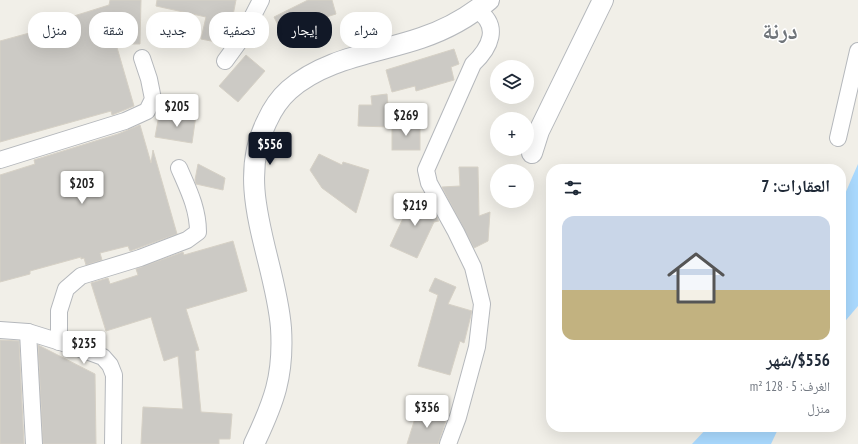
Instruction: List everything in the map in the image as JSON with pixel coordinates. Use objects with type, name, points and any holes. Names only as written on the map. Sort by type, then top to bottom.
[{"type":"street","points":[[225,61],[241,39],[261,0]]},
{"type":"street","points":[[534,147],[539,131],[603,0]]},
{"type":"street","points":[[254,444],[276,392],[281,354],[281,327],[253,185],[254,159],[260,134],[269,116],[288,90],[309,74],[346,60],[421,38],[444,29],[483,5],[485,15],[491,27],[488,43],[484,53],[473,64],[426,170],[429,183],[473,267],[482,304],[477,347],[458,418],[448,444]]},
{"type":"street","points":[[838,138],[858,51]]},
{"type":"street","points":[[0,160],[125,121],[147,111],[153,99],[149,79],[142,58]]},
{"type":"street","points":[[59,342],[59,311],[66,289],[81,276],[140,258],[187,240],[198,232],[198,218],[179,168]]},
{"type":"street","points":[[0,330],[28,332],[103,357],[110,365],[114,375],[113,444]]},
{"type":"street","points":[[28,332],[34,444]]},
{"type":"water","points":[[858,164],[858,306],[846,320],[846,192]]},
{"type":"water","points":[[703,432],[777,432],[771,444],[692,444]]},
{"type":"building","points":[[110,0],[141,0],[140,44],[138,44],[138,12],[89,12],[89,48],[117,48],[134,106],[112,115],[111,111],[0,142],[0,41],[28,33],[28,48],[81,48],[81,14],[109,5]]},
{"type":"building","points":[[157,0],[236,0],[234,12],[209,12],[209,41],[201,39],[206,17],[201,16],[201,12],[183,12],[156,6]]},
{"type":"building","points":[[308,0],[332,0],[336,14],[332,15],[332,12],[284,12]]},
{"type":"building","points":[[277,16],[277,23],[274,17]]},
{"type":"building","points":[[454,49],[459,64],[451,67],[454,80],[416,91],[415,86],[392,92],[386,70]]},
{"type":"building","points":[[246,55],[265,71],[238,102],[219,86]]},
{"type":"building","points":[[387,94],[390,127],[358,126],[359,105],[372,105],[371,96]]},
{"type":"building","points":[[180,112],[196,115],[192,143],[155,137],[159,115],[179,118]]},
{"type":"building","points":[[392,124],[420,124],[420,150],[392,150]]},
{"type":"building","points":[[140,125],[151,163],[153,150],[177,234],[130,251],[128,246],[100,253],[102,260],[86,265],[84,258],[81,259],[81,257],[30,271],[30,274],[0,282],[0,175],[35,164],[34,160],[118,134]]},
{"type":"building","points":[[319,154],[342,165],[343,162],[369,170],[356,213],[322,188],[310,170]]},
{"type":"building","points":[[198,164],[225,178],[223,190],[196,184],[195,180]]},
{"type":"building","points":[[459,167],[478,167],[479,216],[490,212],[488,241],[474,248],[442,187],[460,186]]},
{"type":"building","points":[[426,196],[439,221],[434,222],[417,258],[390,246],[406,212],[396,207]]},
{"type":"building","points":[[233,241],[247,291],[186,309],[199,350],[195,351],[201,412],[232,414],[230,439],[219,439],[219,444],[141,444],[143,407],[183,409],[178,356],[164,361],[151,317],[106,331],[91,283],[108,278],[110,284],[138,275],[136,269],[183,252],[184,255]]},
{"type":"building","points":[[435,278],[456,287],[448,304],[472,311],[464,343],[460,341],[450,375],[418,366],[438,295],[429,291]]},
{"type":"building","points":[[0,340],[19,341],[24,444],[0,444]]},
{"type":"building","points":[[38,345],[95,374],[96,444],[43,444]]},
{"type":"building","points":[[417,412],[447,418],[438,444],[407,444]]},
{"type":"district","name":"درنة","points":[[780,31]]}]
